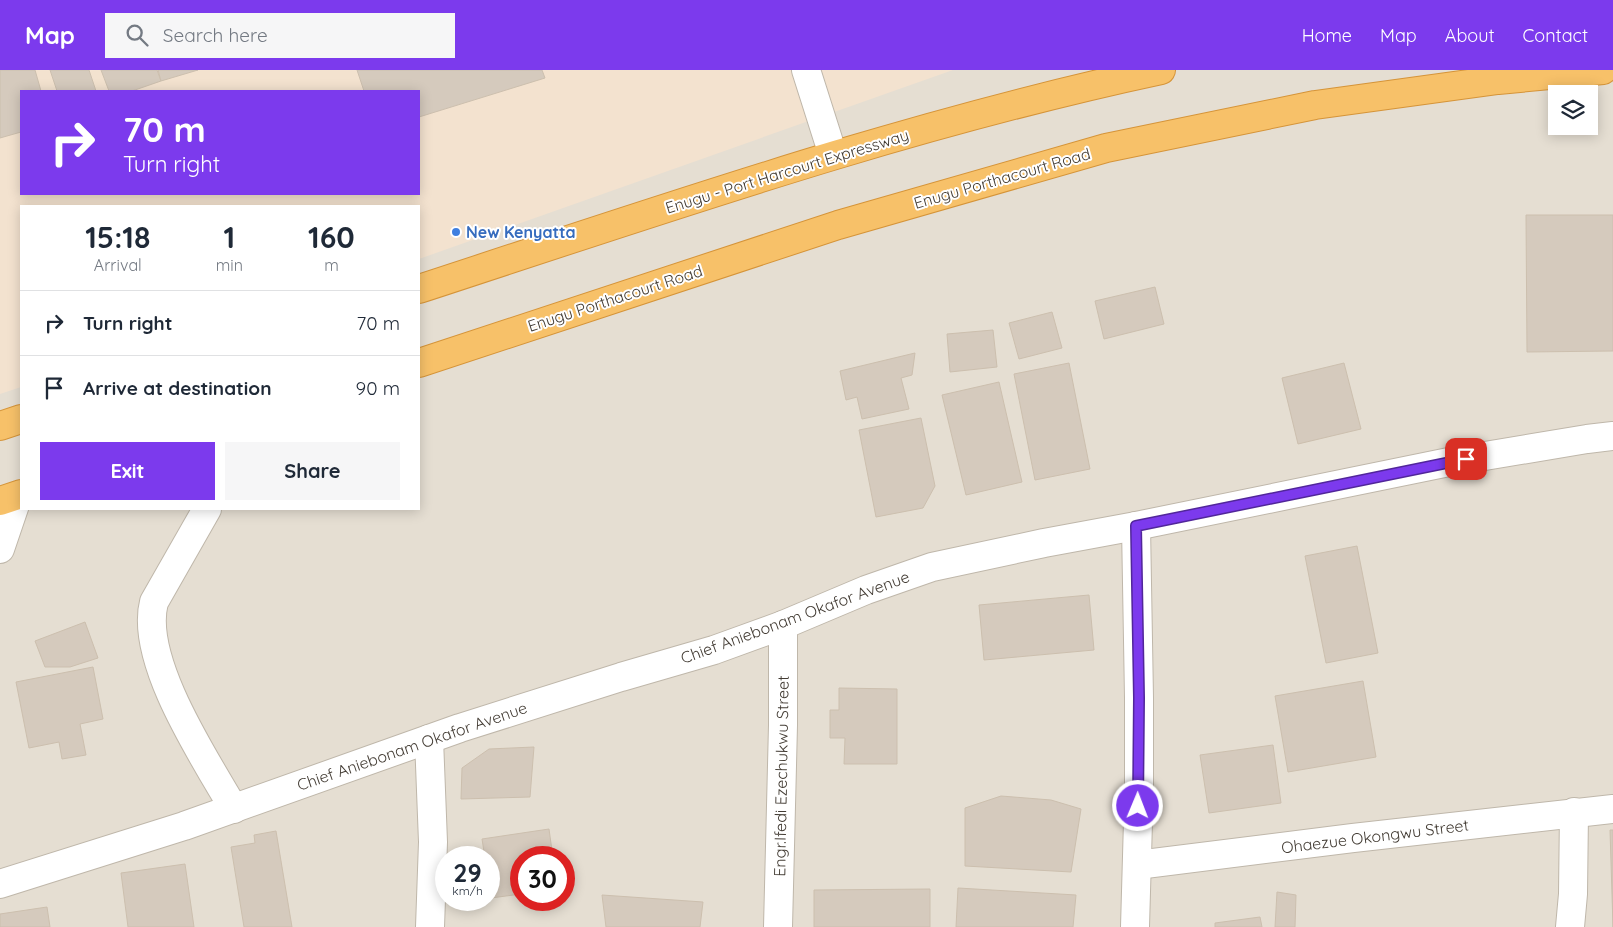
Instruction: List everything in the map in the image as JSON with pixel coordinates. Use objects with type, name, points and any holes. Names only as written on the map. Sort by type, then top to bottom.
[{"type":"highway","name":"Enugu - Port Harcourt Expressway","points":[[420,288],[749,180],[834,155],[1095,84],[1161,70]]},
{"type":"highway","name":"Enugu Porthacourt Road","points":[[420,363],[838,225],[1106,148],[1315,104],[1498,80],[1603,70]]},
{"type":"highway","points":[[0,426],[20,419]]},
{"type":"street","points":[[806,70],[834,155]]},
{"type":"street","name":"Chief Aniebonam Okafor Avenue","points":[[0,884],[234,809],[429,739],[621,676],[714,650],[783,625],[866,590],[932,567],[1448,462],[1613,436]]},
{"type":"street","points":[[0,549],[13,497]]},
{"type":"street","points":[[206,510],[154,602],[151,619],[155,645],[168,689],[184,722],[234,809]]},
{"type":"street","points":[[1135,927],[1139,698],[1136,526]]},
{"type":"street","name":"Engr.Ifedi Ezechukwu Street","points":[[778,927],[784,725],[783,625]]},
{"type":"street","points":[[429,739],[433,842],[430,927]]},
{"type":"street","name":"Ohaezue Okongwu Street","points":[[1137,865],[1353,838],[1613,809]]},
{"type":"street","points":[[1570,927],[1573,894],[1574,812]]},
{"type":"shaded area","points":[[0,70],[1613,70],[1613,927],[0,927]]},
{"type":"shaded area","name":"New Kenyatta","points":[[0,70],[953,70],[420,259],[420,205],[20,205],[20,387],[0,394]]},
{"type":"building","points":[[0,70],[35,70],[41,90],[20,90],[20,132],[0,138]]},
{"type":"building","points":[[50,70],[89,70],[96,90],[57,90]]},
{"type":"building","points":[[101,70],[157,70],[161,81],[135,90],[109,90]]},
{"type":"building","points":[[158,70],[198,70],[161,81]]},
{"type":"building","points":[[357,70],[542,70],[545,78],[420,117],[420,90],[364,90]]},
{"type":"building","points":[[1526,215],[1613,215],[1613,351],[1527,352]]},
{"type":"building","points":[[1155,287],[1164,324],[1104,339],[1095,301]]},
{"type":"building","points":[[1052,312],[1062,348],[1019,359],[1009,323]]},
{"type":"building","points":[[993,330],[997,367],[950,372],[947,334]]},
{"type":"building","points":[[915,353],[912,375],[901,378],[909,409],[862,419],[857,397],[846,400],[840,371]]},
{"type":"building","points":[[1069,363],[1090,469],[1035,480],[1014,374]]},
{"type":"building","points":[[1344,363],[1361,429],[1298,444],[1282,378]]},
{"type":"building","points":[[999,382],[1022,482],[966,495],[942,395]]},
{"type":"building","points":[[921,418],[935,486],[923,508],[876,517],[859,430]]},
{"type":"building","points":[[1357,546],[1378,653],[1326,663],[1305,556]]},
{"type":"building","points":[[1089,595],[1094,650],[984,660],[979,605]]},
{"type":"building","points":[[85,622],[98,658],[70,667],[45,667],[35,641]]},
{"type":"building","points":[[93,667],[103,719],[80,724],[86,755],[62,759],[59,742],[29,748],[16,682]]},
{"type":"building","points":[[1363,681],[1376,757],[1288,772],[1275,696]]},
{"type":"building","points":[[839,688],[897,689],[897,764],[844,764],[845,738],[830,738],[830,710],[839,710]]},
{"type":"building","points":[[1273,745],[1281,803],[1209,813],[1200,755]]},
{"type":"building","points":[[534,747],[530,797],[461,799],[462,768],[489,749]]},
{"type":"building","points":[[1001,796],[1051,800],[1081,809],[1071,872],[965,866],[965,808]]},
{"type":"building","points":[[549,829],[551,846],[510,846],[510,895],[500,897],[500,846],[483,846],[482,839]]},
{"type":"building","points":[[1610,830],[1613,830],[1613,927]]},
{"type":"building","points":[[276,831],[292,927],[244,927],[231,847],[255,843],[254,835]]},
{"type":"building","points":[[185,864],[194,927],[128,927],[121,873]]},
{"type":"building","points":[[958,888],[1076,895],[1073,927],[956,927]]},
{"type":"building","points":[[930,889],[930,927],[814,927],[814,890]]},
{"type":"building","points":[[1277,892],[1296,895],[1295,927],[1275,927]]},
{"type":"building","points":[[602,895],[703,902],[700,927],[606,927]]},
{"type":"building","points":[[47,907],[50,927],[0,927],[0,914]]},
{"type":"building","points":[[1260,917],[1262,927],[1215,927],[1215,923]]},
{"type":"place","name":"New Kenyatta","points":[[456,232]]},
{"type":"route","points":[[1138,806],[1139,698],[1136,526],[1466,459]]}]
